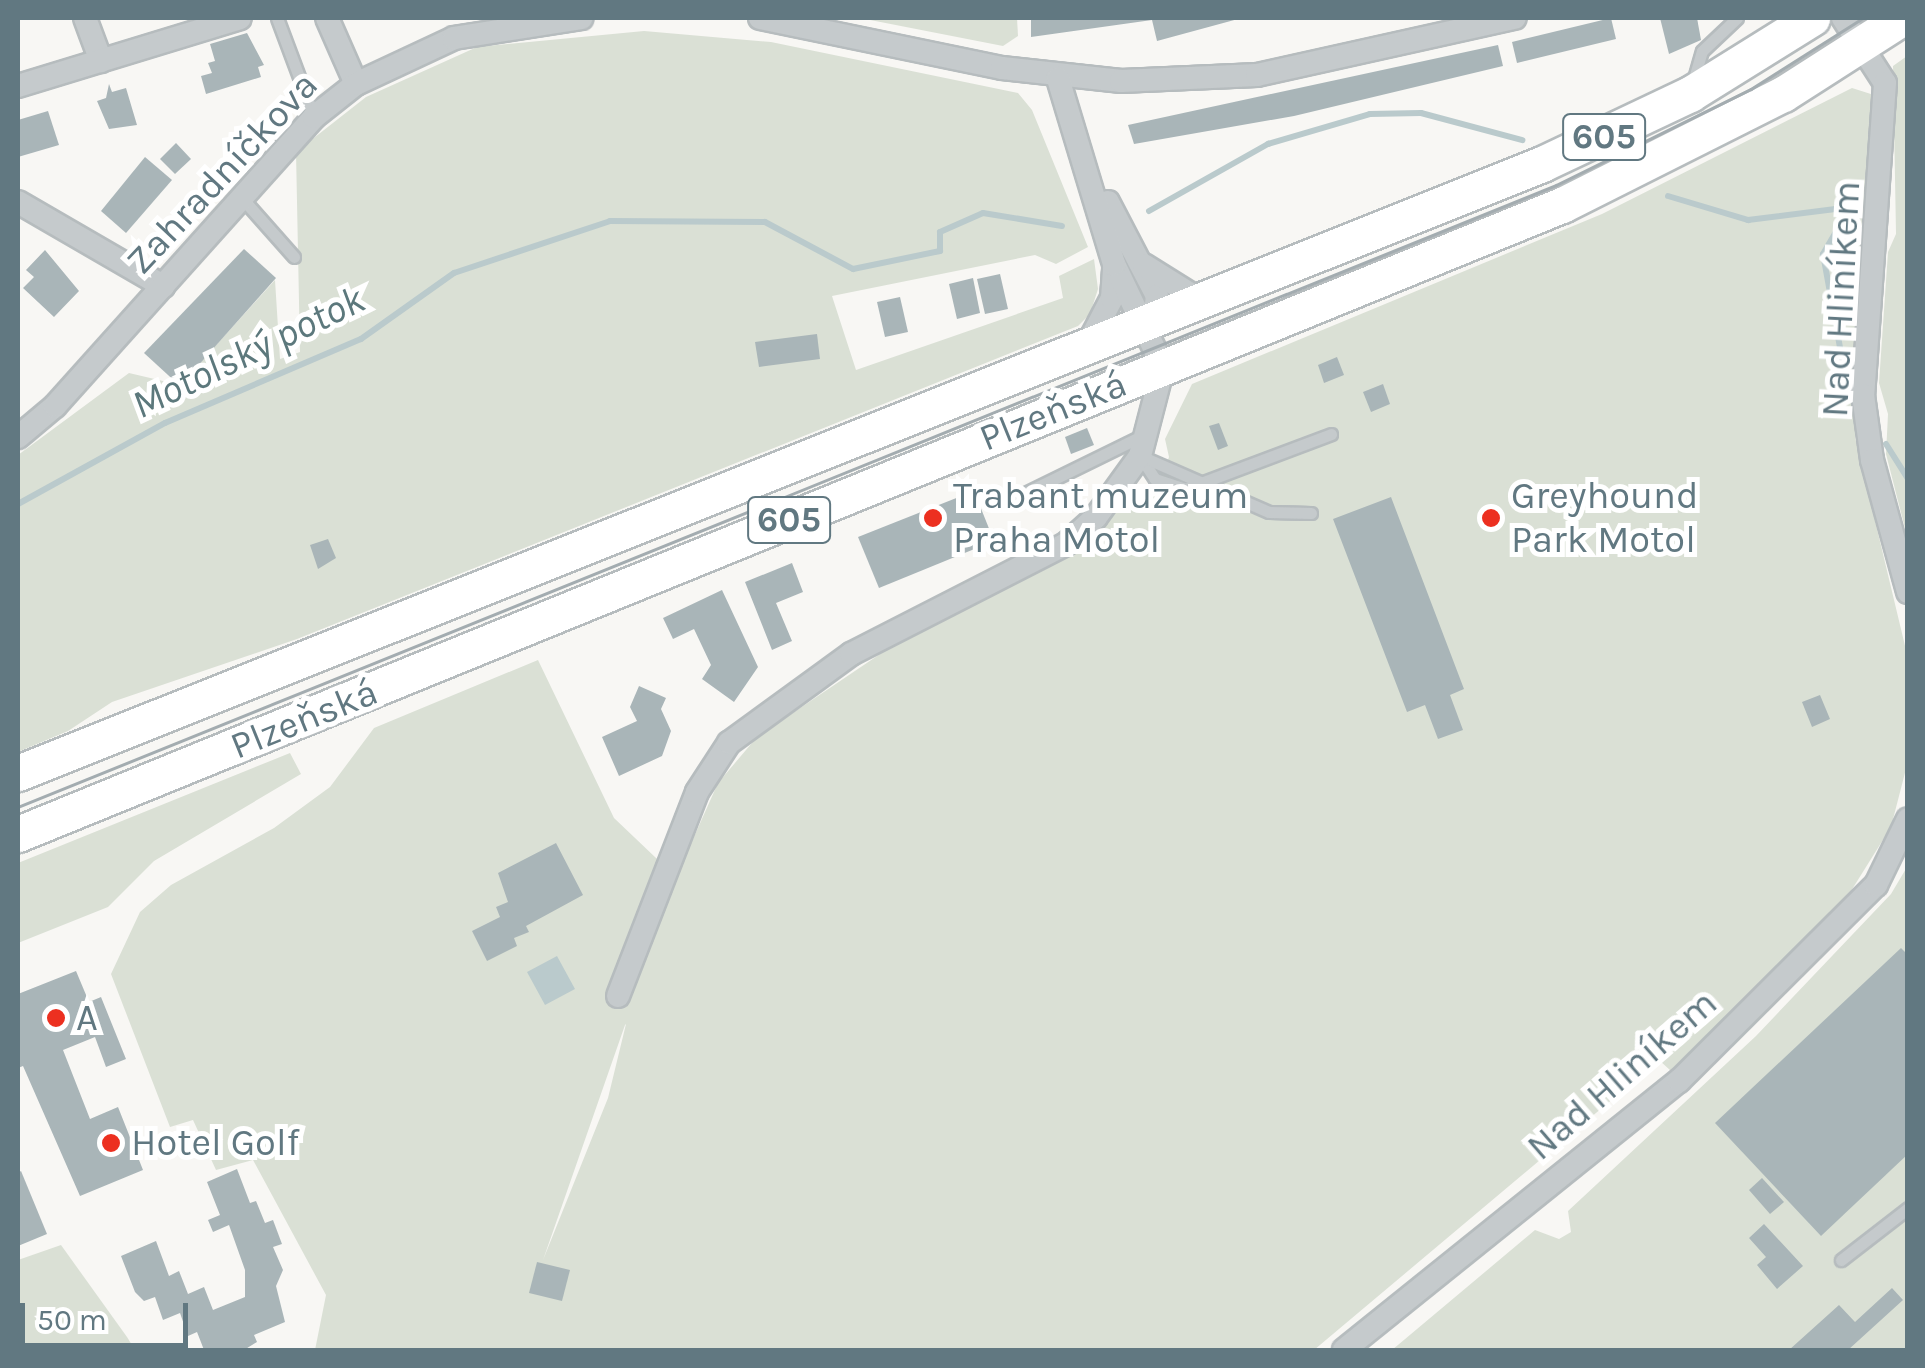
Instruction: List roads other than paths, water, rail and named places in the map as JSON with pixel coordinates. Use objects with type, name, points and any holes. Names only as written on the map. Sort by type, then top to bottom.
[{"type":"main road","name":"Plzeňská","points":[[18,773],[1087,345],[1153,337],[1200,300],[1542,164],[1690,94],[1812,18]]},
{"type":"main road","name":"Plzeňská","points":[[18,834],[1153,337],[1638,172],[1852,31],[1902,18]]},
{"type":"street","points":[[86,18],[101,60]]},
{"type":"street","points":[[18,86],[240,18]]},
{"type":"street","points":[[327,18],[356,84]]},
{"type":"street","name":"Zahradníčkova","points":[[18,438],[314,117],[356,84],[454,38],[581,18]]},
{"type":"street","points":[[760,18],[1058,78],[1189,81],[1257,74],[1515,18]]},
{"type":"street","name":"Nad Hliníkem","points":[[1852,31],[1885,83],[1886,138],[1863,395],[1872,460],[1908,592]]},
{"type":"street","points":[[618,996],[697,792],[729,743],[851,654],[1066,544],[1096,517],[1144,444],[1157,296],[1124,260],[1058,78]]},
{"type":"street","points":[[18,202],[162,286]]},
{"type":"street","points":[[1124,260],[1200,300]]},
{"type":"street","points":[[1087,345],[1112,298],[1124,260]]},
{"type":"street","name":"Nad Hliníkem","points":[[1344,1350],[1679,1081],[1876,885],[1908,818]]},
{"type":"lane","points":[[277,18],[314,117]]},
{"type":"lane","points":[[1690,94],[1702,50],[1737,18]]},
{"type":"lane","points":[[241,197],[294,257]]},
{"type":"lane","points":[[1198,486],[1331,434]]},
{"type":"lane","points":[[1005,504],[1144,444],[1198,486],[1269,512],[1311,513]]},
{"type":"lane","points":[[1840,1260],[1908,1208]]},
{"type":"waterway","name":"Motolský potok","points":[[1149,211],[1268,144],[1370,114],[1421,113],[1522,140]]},
{"type":"waterway","name":"Motolský potok","points":[[1668,196],[1748,220],[1851,207]]},
{"type":"waterway","points":[[1845,375],[1823,254],[1850,208]]},
{"type":"waterway","name":"Motolský potok","points":[[18,504],[165,423],[361,339],[454,273],[610,221],[765,222],[853,269],[940,251],[940,232],[983,213],[1062,226]]},
{"type":"waterway","points":[[1886,444],[1908,479]]},
{"type":"tram line","points":[[18,807],[1556,185],[1751,89],[1863,18]]},
{"type":"place","name":"Trabant muzeum Praha Motol","points":[[933,518]]},
{"type":"place","name":"Greyhound Park Motol","points":[[1491,518]]},
{"type":"place","name":"A","points":[[56,1018]]},
{"type":"place","name":"Hotel Golf","points":[[111,1143]]}]
